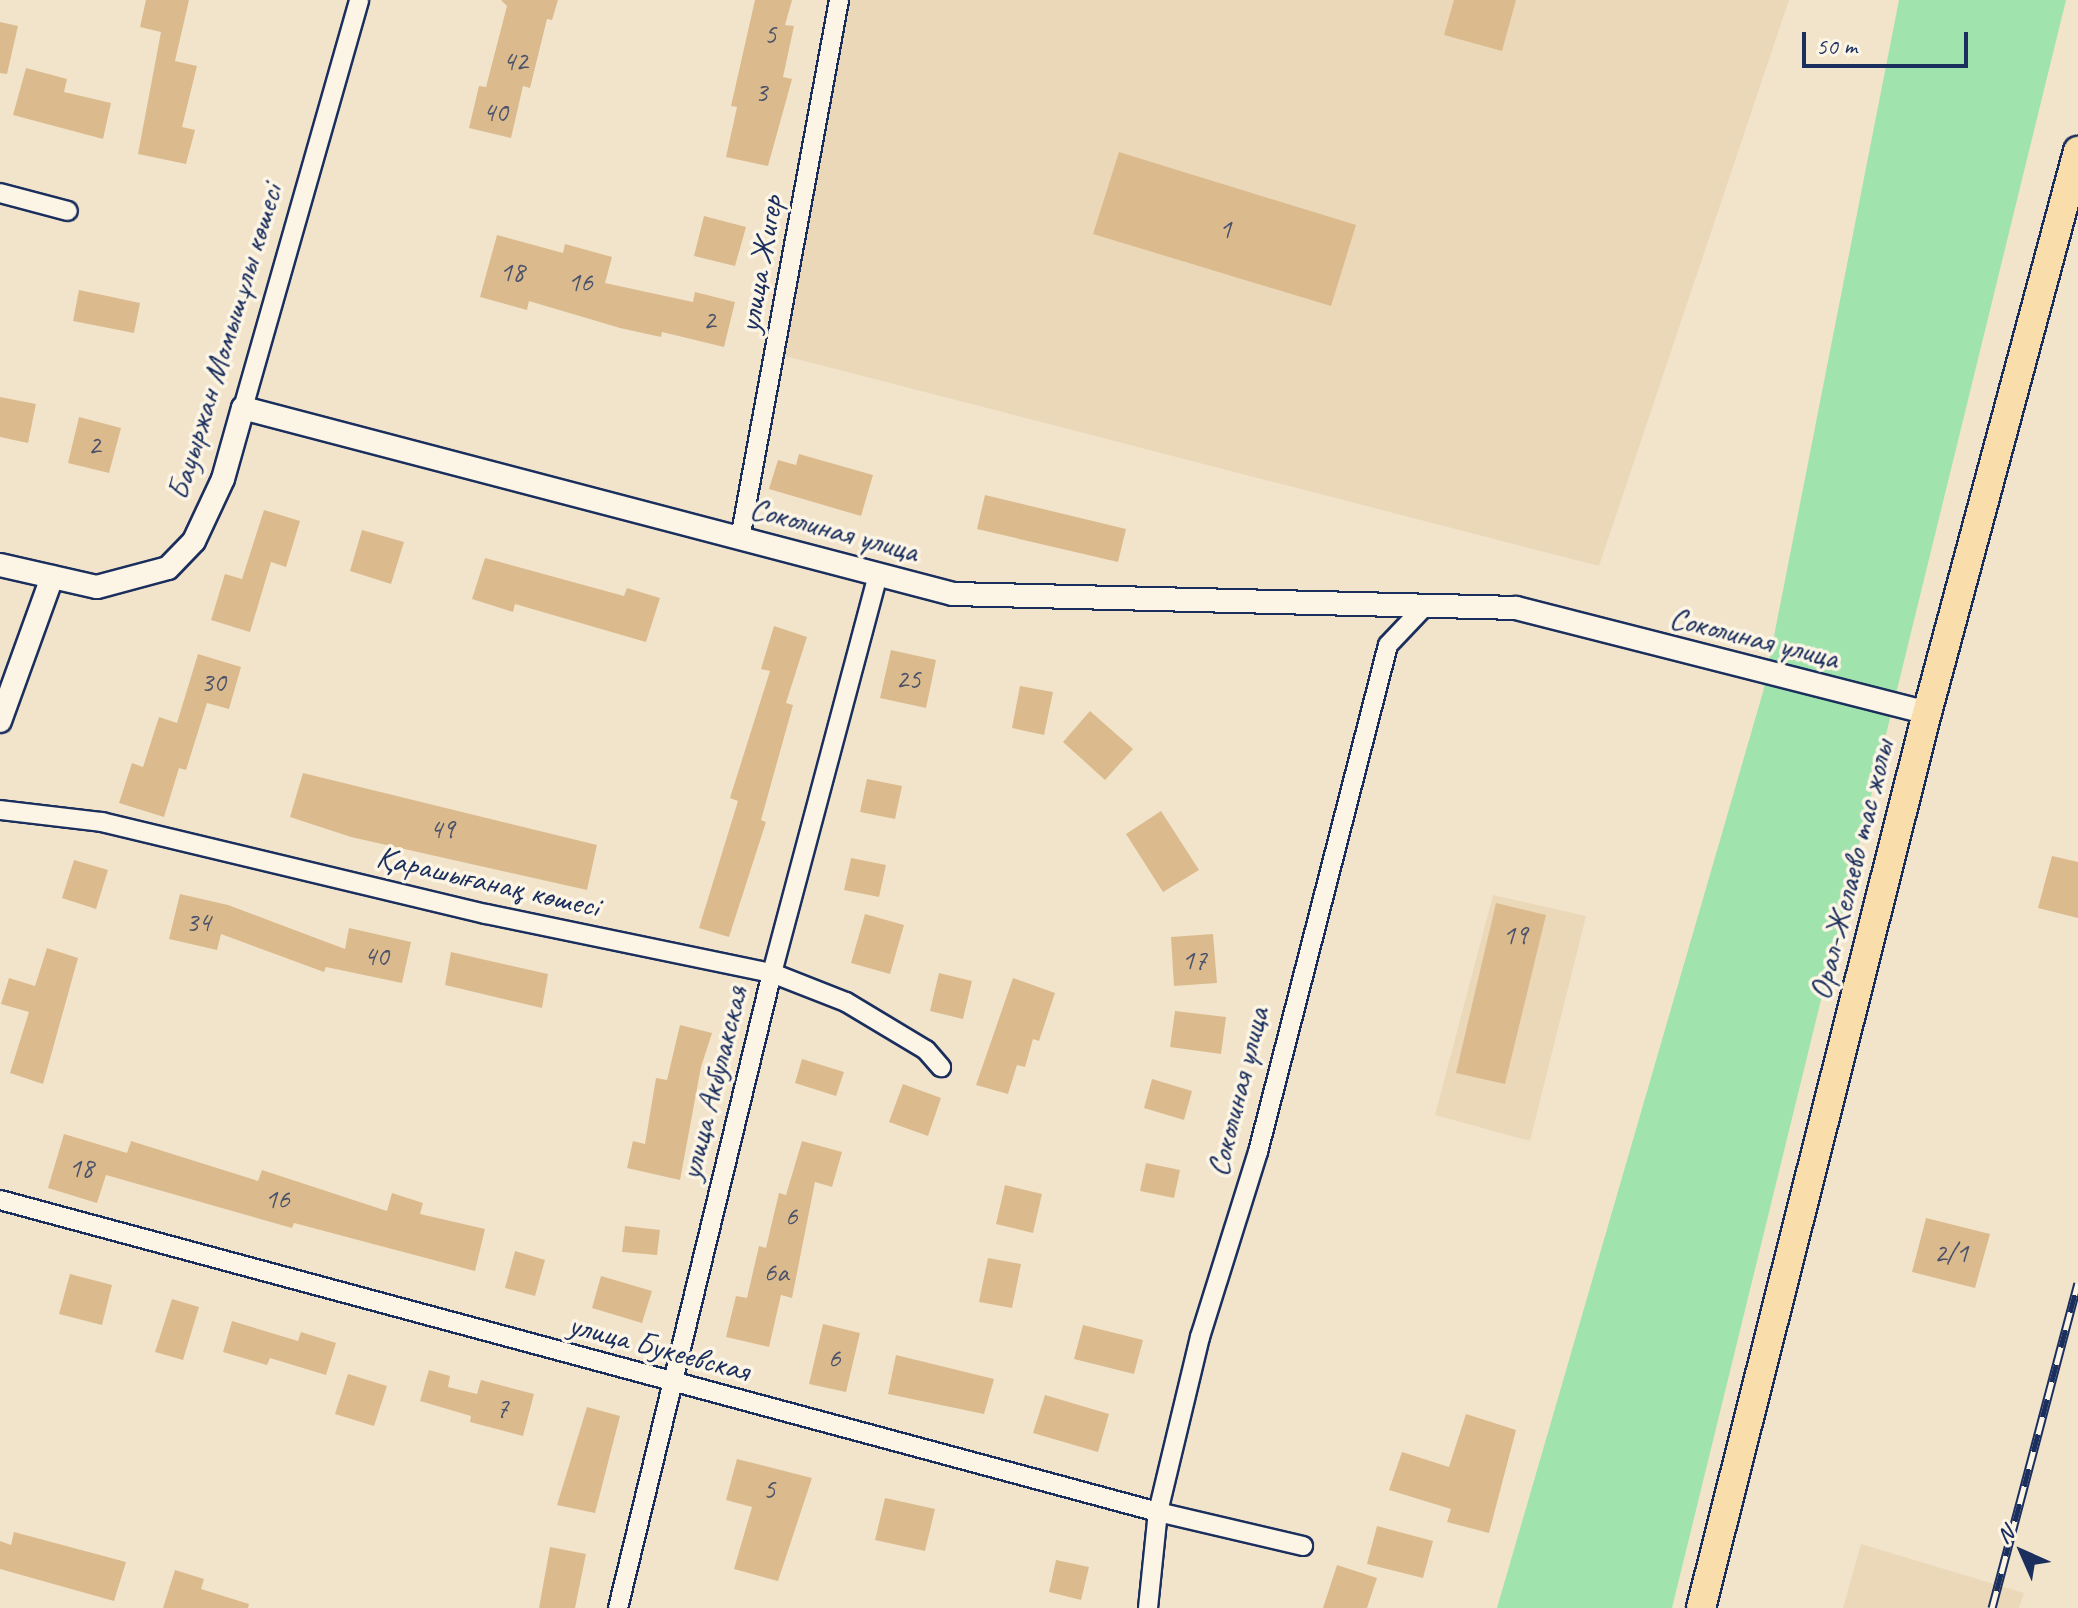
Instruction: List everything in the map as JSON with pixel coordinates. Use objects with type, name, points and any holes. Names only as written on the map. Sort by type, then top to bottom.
[{"type":"main road","name":"Орал-Желаево тас жолы","points":[[1701,1608],[1927,713],[2078,151]]},
{"type":"street","name":"Бауыржан Момышұлы көшесі","points":[[0,565],[97,587],[168,568],[194,541],[223,479],[359,0]]},
{"type":"street","name":"улица Жигер","points":[[740,539],[839,0]]},
{"type":"street","points":[[0,193],[68,211]]},
{"type":"street","name":"Соколиная улица","points":[[243,408],[953,594],[1516,608],[1927,713]]},
{"type":"street","name":"улица Акбулакская","points":[[618,1608],[670,1382],[772,973],[878,575]]},
{"type":"street","points":[[0,721],[52,577]]},
{"type":"street","name":"Соколиная улица","points":[[1148,1608],[1158,1512],[1200,1337],[1258,1152],[1388,645],[1425,606]]},
{"type":"street","name":"Қарашығанақ көшесі","points":[[0,810],[102,822],[486,914],[772,973],[846,1002],[926,1050],[941,1067]]},
{"type":"street","name":"улица Букеевская","points":[[0,1200],[1158,1512],[1303,1546]]},
{"type":"shaded area","points":[[850,0],[1789,0],[1599,566],[785,356]]},
{"type":"shaded area","points":[[1493,895],[1586,916],[1530,1141],[1435,1115]]},
{"type":"shaded area","points":[[1861,1544],[2024,1593],[2019,1608],[1843,1608]]},
{"type":"green space","points":[[1899,0],[2066,0],[1672,1608],[1497,1608],[1763,692]]},
{"type":"building","points":[[146,0],[189,0],[175,61],[197,66],[182,127],[195,130],[186,164],[138,154],[161,32],[140,27]]},
{"type":"building","points":[[501,0],[558,0],[552,20],[547,19],[530,88],[523,86],[511,138],[469,128],[479,86],[486,87],[507,6]]},
{"type":"building","points":[[755,0],[792,0],[785,25],[794,26],[783,77],[792,79],[768,166],[726,157],[737,107],[731,106]]},
{"type":"building","points":[[1454,0],[1516,0],[1502,51],[1444,35]]},
{"type":"building","points":[[0,22],[18,26],[7,74],[0,73]]},
{"type":"building","points":[[26,68],[67,79],[64,92],[111,103],[103,139],[13,115]]},
{"type":"building","points":[[1119,152],[1356,225],[1331,306],[1093,234]]},
{"type":"building","points":[[704,216],[746,227],[735,266],[694,256]]},
{"type":"building","points":[[497,235],[563,253],[565,244],[612,257],[605,283],[693,302],[695,292],[735,302],[724,347],[662,332],[661,337],[620,328],[529,301],[527,310],[480,297]]},
{"type":"building","points":[[79,290],[140,303],[134,333],[73,321]]},
{"type":"building","points":[[0,397],[36,404],[28,443],[0,437]]},
{"type":"building","points":[[79,417],[121,428],[109,473],[68,463]]},
{"type":"building","points":[[799,454],[873,475],[861,516],[769,489],[778,460],[796,465]]},
{"type":"building","points":[[985,495],[1126,529],[1118,562],[977,529]]},
{"type":"building","points":[[264,510],[300,521],[286,567],[271,562],[250,632],[211,620],[225,574],[242,579]]},
{"type":"building","points":[[362,530],[404,542],[391,584],[350,571]]},
{"type":"building","points":[[485,558],[624,596],[627,588],[660,598],[646,642],[515,604],[513,612],[472,599]]},
{"type":"building","points":[[774,626],[807,637],[786,703],[793,705],[761,820],[766,822],[729,937],[699,928],[738,801],[730,798],[770,671],[761,669]]},
{"type":"building","points":[[891,650],[936,660],[926,708],[880,698]]},
{"type":"building","points":[[198,654],[241,667],[229,709],[207,703],[186,770],[179,768],[164,817],[119,803],[132,763],[143,767],[159,717],[177,723]]},
{"type":"building","points":[[1020,686],[1053,692],[1044,735],[1012,728]]},
{"type":"building","points":[[1090,711],[1133,749],[1105,780],[1063,742]]},
{"type":"building","points":[[303,773],[597,845],[587,890],[351,837],[290,817]]},
{"type":"building","points":[[867,779],[902,786],[895,819],[860,812]]},
{"type":"building","points":[[1161,811],[1199,870],[1163,892],[1126,834]]},
{"type":"building","points":[[2052,856],[2078,862],[2078,918],[2038,908]]},
{"type":"building","points":[[851,858],[886,865],[879,897],[844,890]]},
{"type":"building","points":[[74,860],[108,870],[96,909],[62,898]]},
{"type":"building","points":[[180,894],[228,905],[345,949],[349,928],[411,942],[402,983],[326,967],[324,972],[221,934],[217,950],[169,939]]},
{"type":"building","points":[[1496,903],[1546,915],[1505,1084],[1456,1073]]},
{"type":"building","points":[[865,914],[904,925],[890,974],[851,963]]},
{"type":"building","points":[[1213,934],[1217,983],[1174,986],[1171,937]]},
{"type":"building","points":[[47,948],[78,958],[43,1084],[10,1073],[29,1012],[1,1004],[9,978],[35,986]]},
{"type":"building","points":[[451,952],[548,974],[542,1008],[445,985]]},
{"type":"building","points":[[939,973],[972,981],[963,1019],[930,1011]]},
{"type":"building","points":[[1013,978],[1055,993],[1039,1041],[1033,1039],[1025,1067],[1017,1065],[1008,1094],[976,1085]]},
{"type":"building","points":[[1175,1011],[1226,1017],[1221,1054],[1170,1047]]},
{"type":"building","points":[[680,1025],[712,1033],[701,1067],[680,1180],[627,1168],[633,1141],[645,1144],[656,1078],[667,1080]]},
{"type":"building","points":[[802,1059],[844,1072],[836,1096],[795,1083]]},
{"type":"building","points":[[1152,1079],[1192,1091],[1184,1120],[1144,1108]]},
{"type":"building","points":[[903,1084],[941,1098],[928,1136],[889,1122]]},
{"type":"building","points":[[64,1134],[127,1153],[131,1141],[258,1181],[262,1170],[387,1211],[392,1193],[423,1203],[420,1214],[485,1229],[475,1271],[294,1223],[292,1228],[106,1175],[97,1203],[48,1188]]},
{"type":"building","points":[[802,1141],[842,1152],[832,1187],[815,1182],[792,1298],[781,1295],[769,1347],[726,1337],[736,1296],[747,1298],[759,1246],[766,1248],[779,1193],[786,1195]]},
{"type":"building","points":[[1146,1163],[1180,1170],[1174,1198],[1140,1191]]},
{"type":"building","points":[[1005,1185],[1042,1194],[1033,1233],[996,1224]]},
{"type":"building","points":[[1926,1218],[1990,1234],[1975,1288],[1912,1272]]},
{"type":"building","points":[[625,1226],[660,1230],[657,1255],[622,1252]]},
{"type":"building","points":[[515,1251],[545,1260],[535,1296],[505,1288]]},
{"type":"building","points":[[988,1258],[1021,1264],[1012,1308],[979,1302]]},
{"type":"building","points":[[70,1274],[112,1285],[102,1325],[59,1314]]},
{"type":"building","points":[[601,1276],[652,1291],[642,1323],[592,1308]]},
{"type":"building","points":[[172,1299],[199,1307],[183,1360],[155,1352]]},
{"type":"building","points":[[232,1321],[298,1341],[301,1332],[336,1343],[326,1375],[270,1358],[267,1365],[223,1352]]},
{"type":"building","points":[[823,1324],[860,1333],[846,1392],[809,1384]]},
{"type":"building","points":[[1083,1325],[1143,1340],[1134,1374],[1074,1359]]},
{"type":"building","points":[[896,1355],[994,1379],[984,1414],[888,1394]]},
{"type":"building","points":[[429,1370],[450,1376],[448,1387],[477,1394],[481,1380],[534,1394],[523,1436],[470,1422],[471,1416],[420,1401]]},
{"type":"building","points":[[348,1374],[387,1386],[374,1426],[335,1414]]},
{"type":"building","points":[[1045,1395],[1109,1414],[1098,1452],[1033,1433]]},
{"type":"building","points":[[587,1407],[620,1416],[595,1513],[557,1505]]},
{"type":"building","points":[[1466,1414],[1516,1430],[1489,1533],[1447,1522],[1451,1509],[1389,1490],[1402,1452],[1449,1467]]},
{"type":"building","points":[[737,1459],[812,1478],[778,1581],[734,1569],[752,1507],[726,1500]]},
{"type":"building","points":[[885,1498],[935,1509],[925,1551],[875,1540]]},
{"type":"building","points":[[1377,1526],[1433,1541],[1423,1578],[1367,1564]]},
{"type":"building","points":[[14,1532],[126,1562],[114,1601],[0,1569],[0,1541],[11,1545]]},
{"type":"building","points":[[550,1547],[586,1554],[575,1608],[539,1608]]},
{"type":"building","points":[[1056,1560],[1089,1567],[1081,1600],[1049,1592]]},
{"type":"building","points":[[1337,1565],[1377,1578],[1367,1608],[1323,1608]]},
{"type":"building","points":[[175,1570],[204,1579],[201,1589],[249,1604],[248,1608],[163,1608]]},
{"type":"railway","points":[[1992,1608],[2078,1283]]}]
